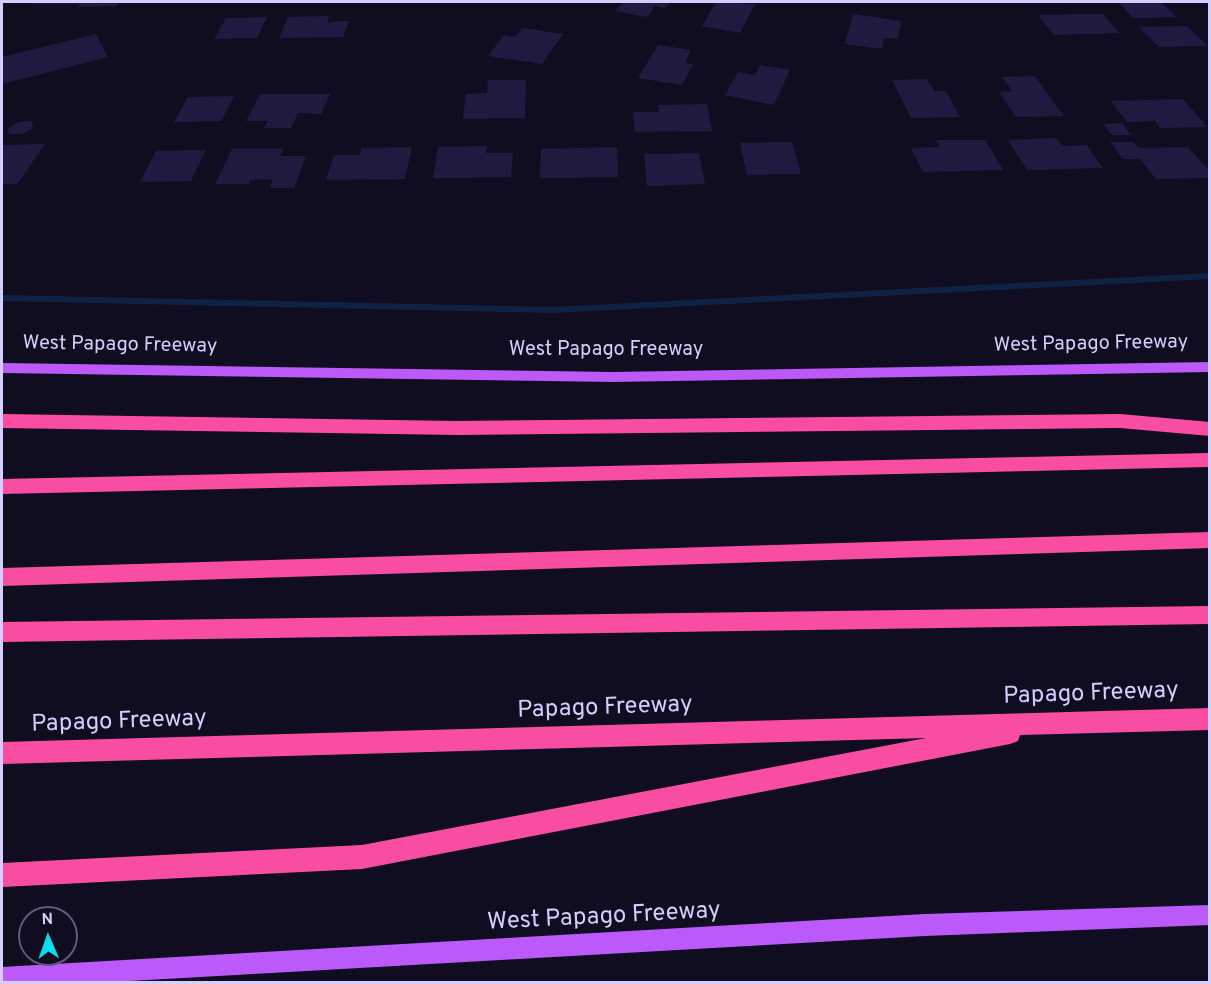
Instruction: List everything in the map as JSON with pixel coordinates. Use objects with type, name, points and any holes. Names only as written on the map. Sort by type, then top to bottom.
[{"type":"highway","points":[[2,421],[457,428],[1120,421],[1209,429]]},
{"type":"highway","points":[[2,487],[1209,460]]},
{"type":"highway","points":[[2,577],[1209,540]]},
{"type":"highway","points":[[2,632],[884,617],[1209,615]]},
{"type":"highway","name":"Papago Freeway","points":[[2,753],[1209,719]]},
{"type":"highway","points":[[2,875],[362,857],[1065,723]]},
{"type":"main road","name":"West Papago Freeway","points":[[2,368],[613,377],[1209,367]]},
{"type":"main road","name":"West Papago Freeway","points":[[2,978],[913,926],[1209,915]]},
{"type":"building","points":[[34,2],[120,2],[116,6],[77,7],[80,4],[31,4]]},
{"type":"building","points":[[623,2],[671,2],[665,8],[655,6],[647,17],[615,11]]},
{"type":"building","points":[[716,2],[755,4],[740,33],[702,26]]},
{"type":"building","points":[[1118,2],[1161,2],[1177,17],[1133,18]]},
{"type":"building","points":[[853,14],[901,21],[898,39],[884,38],[882,49],[845,44]]},
{"type":"building","points":[[1103,14],[1120,33],[1054,35],[1038,15]]},
{"type":"building","points":[[329,16],[327,22],[349,21],[343,37],[279,38],[288,17]]},
{"type":"building","points":[[267,17],[257,38],[214,39],[226,18]]},
{"type":"building","points":[[1187,26],[1208,46],[1159,47],[1139,27]]},
{"type":"building","points":[[523,28],[563,34],[542,64],[488,56],[504,35],[515,37]]},
{"type":"building","points":[[96,34],[108,57],[2,84],[2,57]]},
{"type":"building","points":[[658,45],[691,50],[685,63],[693,64],[682,85],[638,78]]},
{"type":"building","points":[[760,65],[790,70],[774,105],[725,95],[738,72],[755,75]]},
{"type":"building","points":[[1035,76],[1064,116],[1016,117],[999,92],[1012,91],[1002,77]]},
{"type":"building","points":[[927,79],[934,91],[946,91],[960,117],[911,118],[892,80]]},
{"type":"building","points":[[488,80],[526,80],[525,118],[463,119],[466,94],[487,93]]},
{"type":"building","points":[[260,94],[330,94],[321,114],[298,113],[291,128],[264,128],[268,121],[246,121]]},
{"type":"building","points":[[234,96],[221,121],[174,122],[188,97]]},
{"type":"building","points":[[1183,99],[1207,127],[1160,128],[1155,121],[1127,122],[1111,101]]},
{"type":"building","points":[[707,104],[712,131],[635,132],[633,112],[659,112],[658,105]]},
{"type":"building","points":[[32,121],[33,128],[22,134],[9,134],[8,128],[19,122]]},
{"type":"building","points":[[1122,123],[1131,135],[1112,135],[1103,124]]},
{"type":"building","points":[[1056,138],[1062,146],[1087,145],[1103,168],[1027,170],[1008,140]]},
{"type":"building","points":[[936,140],[985,140],[1003,170],[923,172],[911,148],[940,147]]},
{"type":"building","points":[[792,142],[801,174],[747,175],[740,143]]},
{"type":"building","points":[[1110,142],[1133,142],[1139,148],[1188,147],[1210,172],[1210,178],[1156,179],[1140,159],[1123,159]]},
{"type":"building","points":[[45,144],[17,184],[2,184],[2,145]]},
{"type":"building","points":[[487,146],[486,153],[513,153],[511,177],[433,178],[438,147]]},
{"type":"building","points":[[412,147],[405,179],[326,180],[334,155],[360,155],[362,148]]},
{"type":"building","points":[[617,147],[618,177],[540,178],[541,149]]},
{"type":"building","points":[[232,149],[283,149],[280,156],[306,156],[294,188],[270,188],[273,179],[250,180],[249,184],[215,184]]},
{"type":"building","points":[[206,150],[191,181],[140,182],[156,151]]},
{"type":"building","points":[[699,153],[705,184],[647,186],[644,154]]},
{"type":"waterway","points":[[2,298],[553,310],[1210,276]]}]
